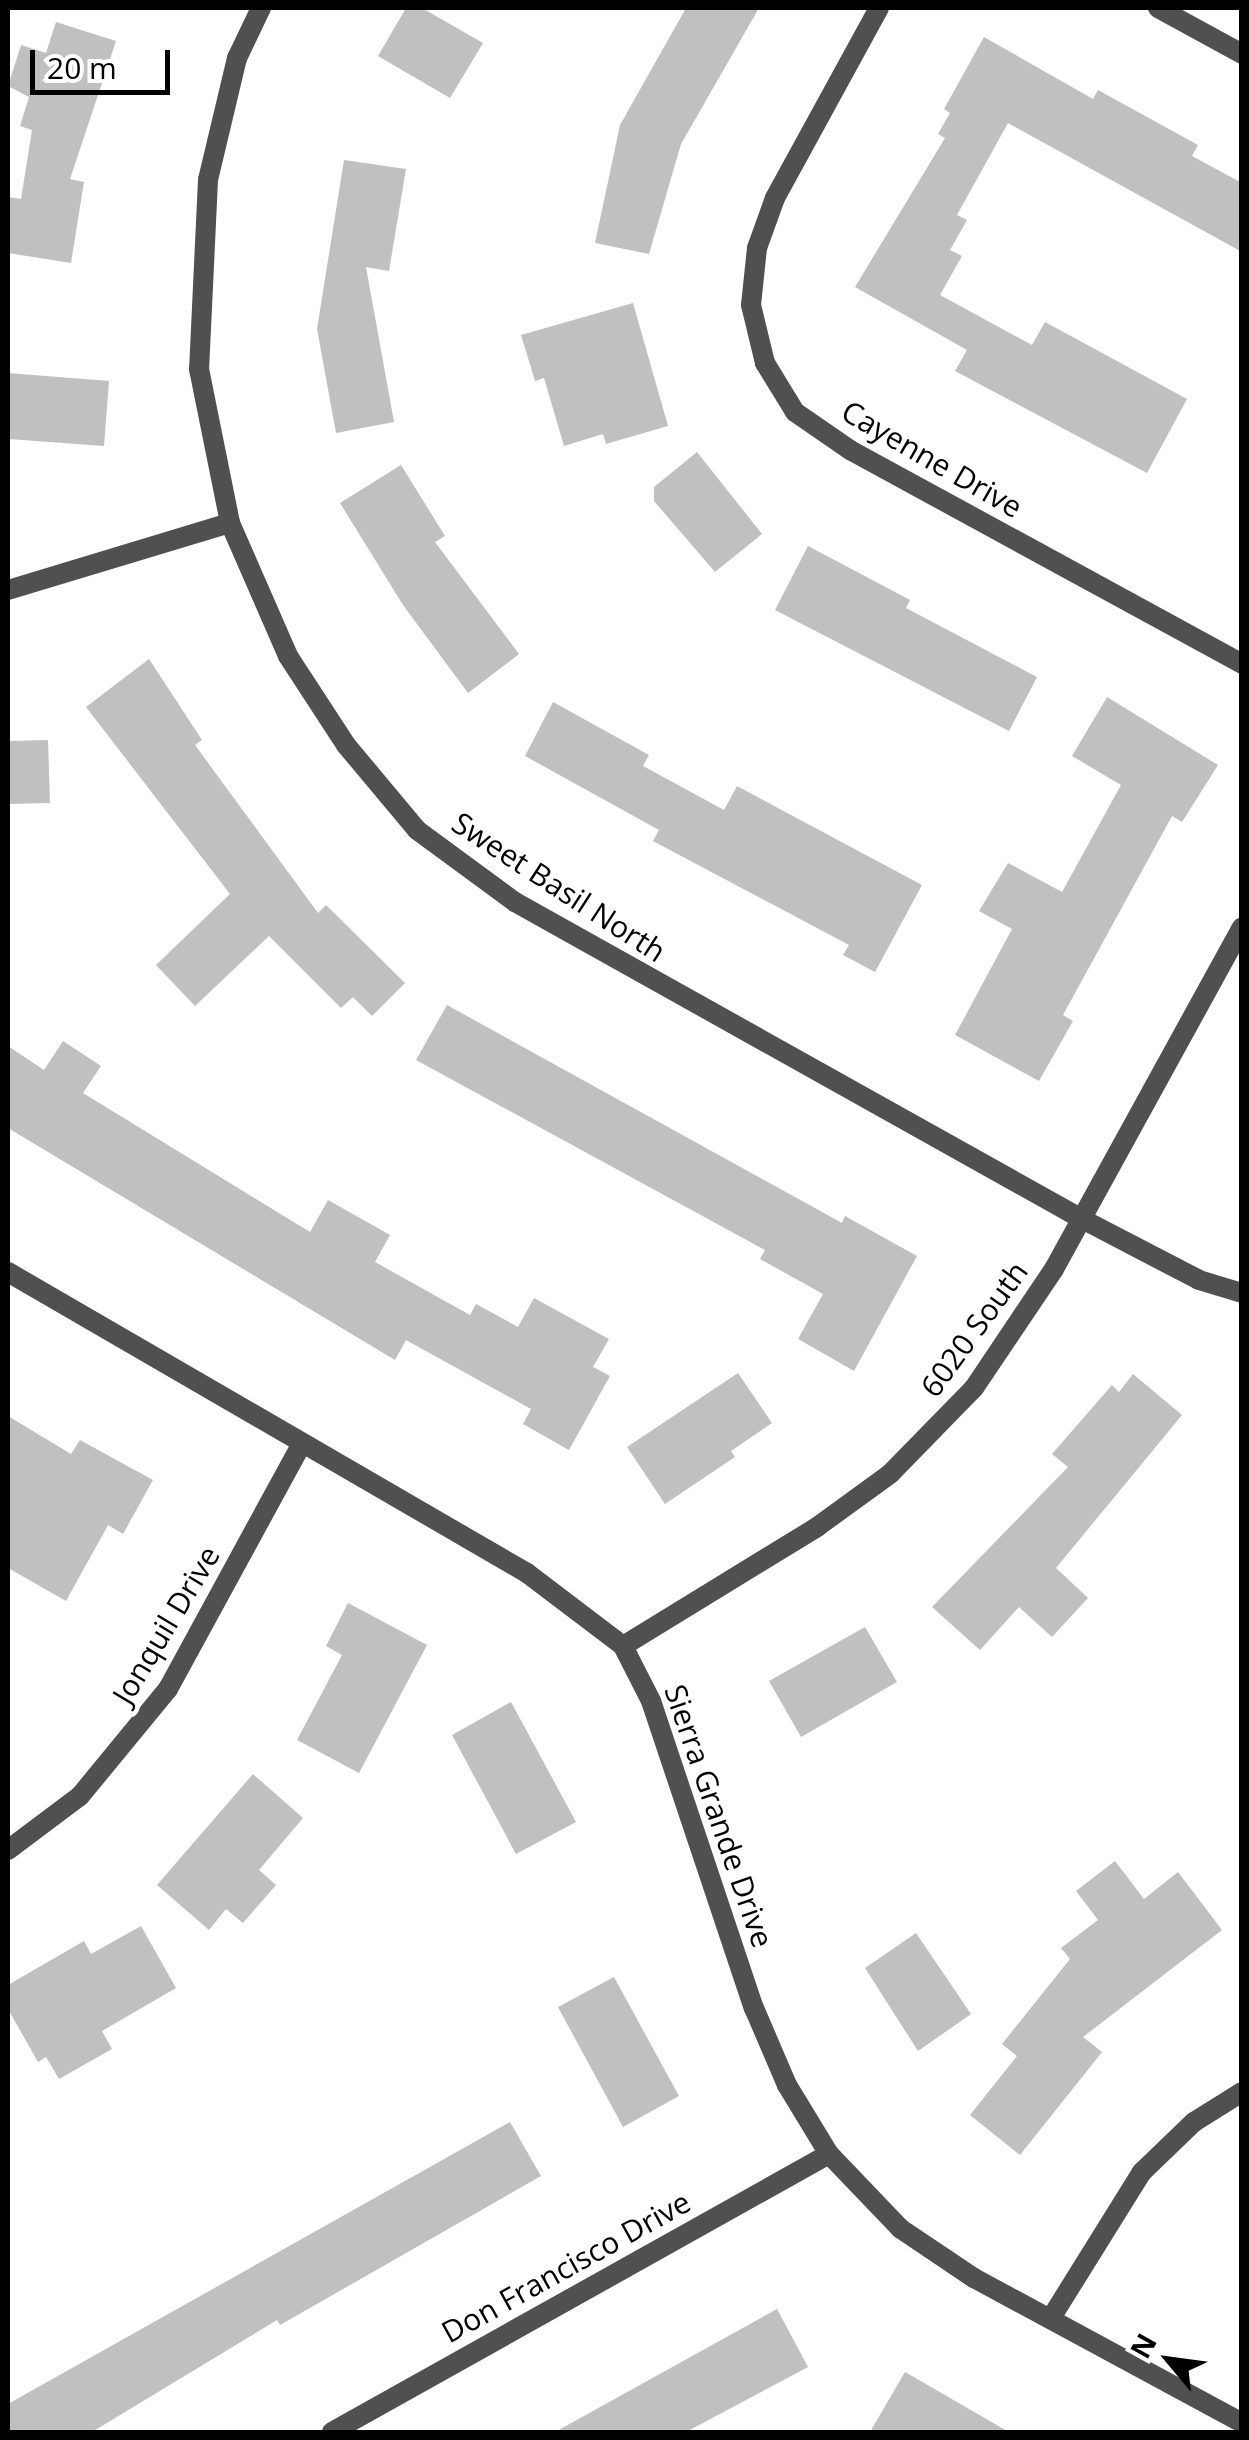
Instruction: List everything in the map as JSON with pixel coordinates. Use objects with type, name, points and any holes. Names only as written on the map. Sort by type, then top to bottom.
[{"type":"street","name":"Sweet Basil North","points":[[260,8],[237,58],[208,180],[198,286],[198,369],[230,524],[288,656],[346,745],[417,830],[515,902],[638,976],[1082,1219],[1199,1280],[1242,1294]]},
{"type":"street","name":"Cayenne Drive","points":[[879,8],[775,198],[757,248],[752,305],[765,363],[795,412],[850,450],[1242,664]]},
{"type":"street","points":[[1158,8],[1242,54]]},
{"type":"street","points":[[8,590],[230,524]]},
{"type":"street","name":"6020 South","points":[[623,1646],[818,1526],[935,1432],[1012,1335],[1082,1219],[1242,927]]},
{"type":"street","name":"Sierra Grande Drive","points":[[8,1272],[527,1573],[623,1646],[670,1753],[754,2008],[787,2086],[828,2154],[901,2229],[1051,2318],[1242,2422]]},
{"type":"street","name":"Jonquil Drive","points":[[8,1850],[80,1796],[168,1690],[301,1445]]},
{"type":"street","points":[[1051,2318],[1142,2172],[1194,2122],[1242,2092]]},
{"type":"street","name":"Don Francisco Drive","points":[[332,2432],[828,2154]]},
{"type":"building","points":[[406,8],[422,8],[483,43],[450,98],[378,56]]},
{"type":"building","points":[[686,8],[759,8],[681,144],[649,254],[595,243],[620,125]]},
{"type":"building","points":[[56,22],[116,41],[70,179],[84,182],[71,263],[8,253],[8,197],[21,199],[32,130],[20,126],[29,97],[8,86],[21,45],[46,53]]},
{"type":"building","points":[[984,37],[1093,99],[1098,90],[1198,145],[1192,156],[1242,183],[1242,252],[1008,123],[957,215],[967,220],[950,250],[962,256],[940,295],[1032,345],[1045,322],[1187,399],[1147,473],[955,371],[967,350],[855,287],[945,138],[938,134],[950,113],[944,109]]},
{"type":"building","points":[[344,160],[406,169],[389,271],[366,267],[394,422],[336,433],[317,329]]},
{"type":"building","points":[[633,303],[668,426],[606,444],[603,434],[564,446],[544,378],[535,381],[521,335]]},
{"type":"building","points":[[8,373],[109,381],[104,446],[8,439]]},
{"type":"building","points":[[697,452],[762,534],[715,572],[654,501],[654,487]]},
{"type":"building","points":[[401,465],[445,536],[435,542],[519,654],[468,693],[403,605],[340,503]]},
{"type":"building","points":[[808,546],[910,600],[906,608],[1037,677],[1009,731],[775,610]]},
{"type":"building","points":[[149,659],[202,740],[195,745],[318,913],[326,905],[405,983],[372,1016],[353,997],[341,1008],[269,936],[195,1006],[156,965],[230,894],[86,707]]},
{"type":"building","points":[[1107,697],[1218,765],[1182,822],[1172,816],[1063,1015],[1073,1021],[1039,1081],[955,1035],[1012,929],[979,911],[1008,863],[1062,892],[1121,785],[1072,756]]},
{"type":"building","points":[[553,702],[649,755],[643,766],[724,810],[737,786],[922,885],[875,972],[843,955],[849,945],[653,841],[659,830],[525,756]]},
{"type":"building","points":[[48,740],[50,803],[8,804],[8,741]]},
{"type":"building","points":[[447,1005],[842,1223],[845,1216],[917,1256],[854,1371],[798,1339],[823,1294],[760,1259],[765,1250],[416,1060]]},
{"type":"building","points":[[63,1041],[101,1066],[83,1093],[310,1232],[328,1200],[390,1235],[375,1262],[470,1315],[476,1304],[518,1327],[534,1298],[609,1339],[593,1367],[610,1376],[569,1450],[523,1424],[531,1409],[406,1340],[395,1360],[8,1128],[8,1046],[44,1070]]},
{"type":"building","points":[[738,1373],[772,1423],[731,1451],[735,1457],[665,1504],[627,1447]]},
{"type":"building","points":[[1133,1374],[1182,1415],[1056,1568],[1088,1598],[1052,1637],[1019,1607],[980,1650],[932,1607],[1068,1467],[1052,1454],[1112,1385],[1119,1392]]},
{"type":"building","points":[[8,1416],[71,1454],[80,1440],[153,1480],[123,1534],[108,1525],[66,1601],[8,1568]]},
{"type":"building","points":[[348,1603],[427,1645],[359,1773],[297,1740],[342,1655],[326,1646]]},
{"type":"building","points":[[865,1627],[897,1682],[801,1737],[769,1681]]},
{"type":"building","points":[[511,1702],[576,1822],[516,1854],[452,1735]]},
{"type":"building","points":[[253,1774],[303,1818],[259,1870],[276,1885],[243,1923],[226,1909],[209,1930],[157,1885]]},
{"type":"building","points":[[1115,1861],[1144,1899],[1178,1872],[1222,1930],[1083,2037],[1102,2052],[1020,2155],[970,2115],[1017,2056],[1002,2044],[1070,1959],[1061,1948],[1098,1920],[1076,1891]]},
{"type":"building","points":[[141,1926],[176,1988],[102,2031],[112,2049],[59,2079],[46,2057],[38,2062],[8,2009],[8,1985],[84,1941],[91,1954]]},
{"type":"building","points":[[916,1933],[971,2014],[918,2051],[865,1968]]},
{"type":"building","points":[[614,1977],[679,2096],[623,2127],[558,2007]]},
{"type":"building","points":[[510,2122],[541,2176],[280,2325],[277,2320],[92,2432],[8,2432],[8,2404]]},
{"type":"building","points":[[777,2309],[808,2367],[686,2432],[555,2432]]},
{"type":"building","points":[[905,2372],[1009,2432],[870,2432]]}]
